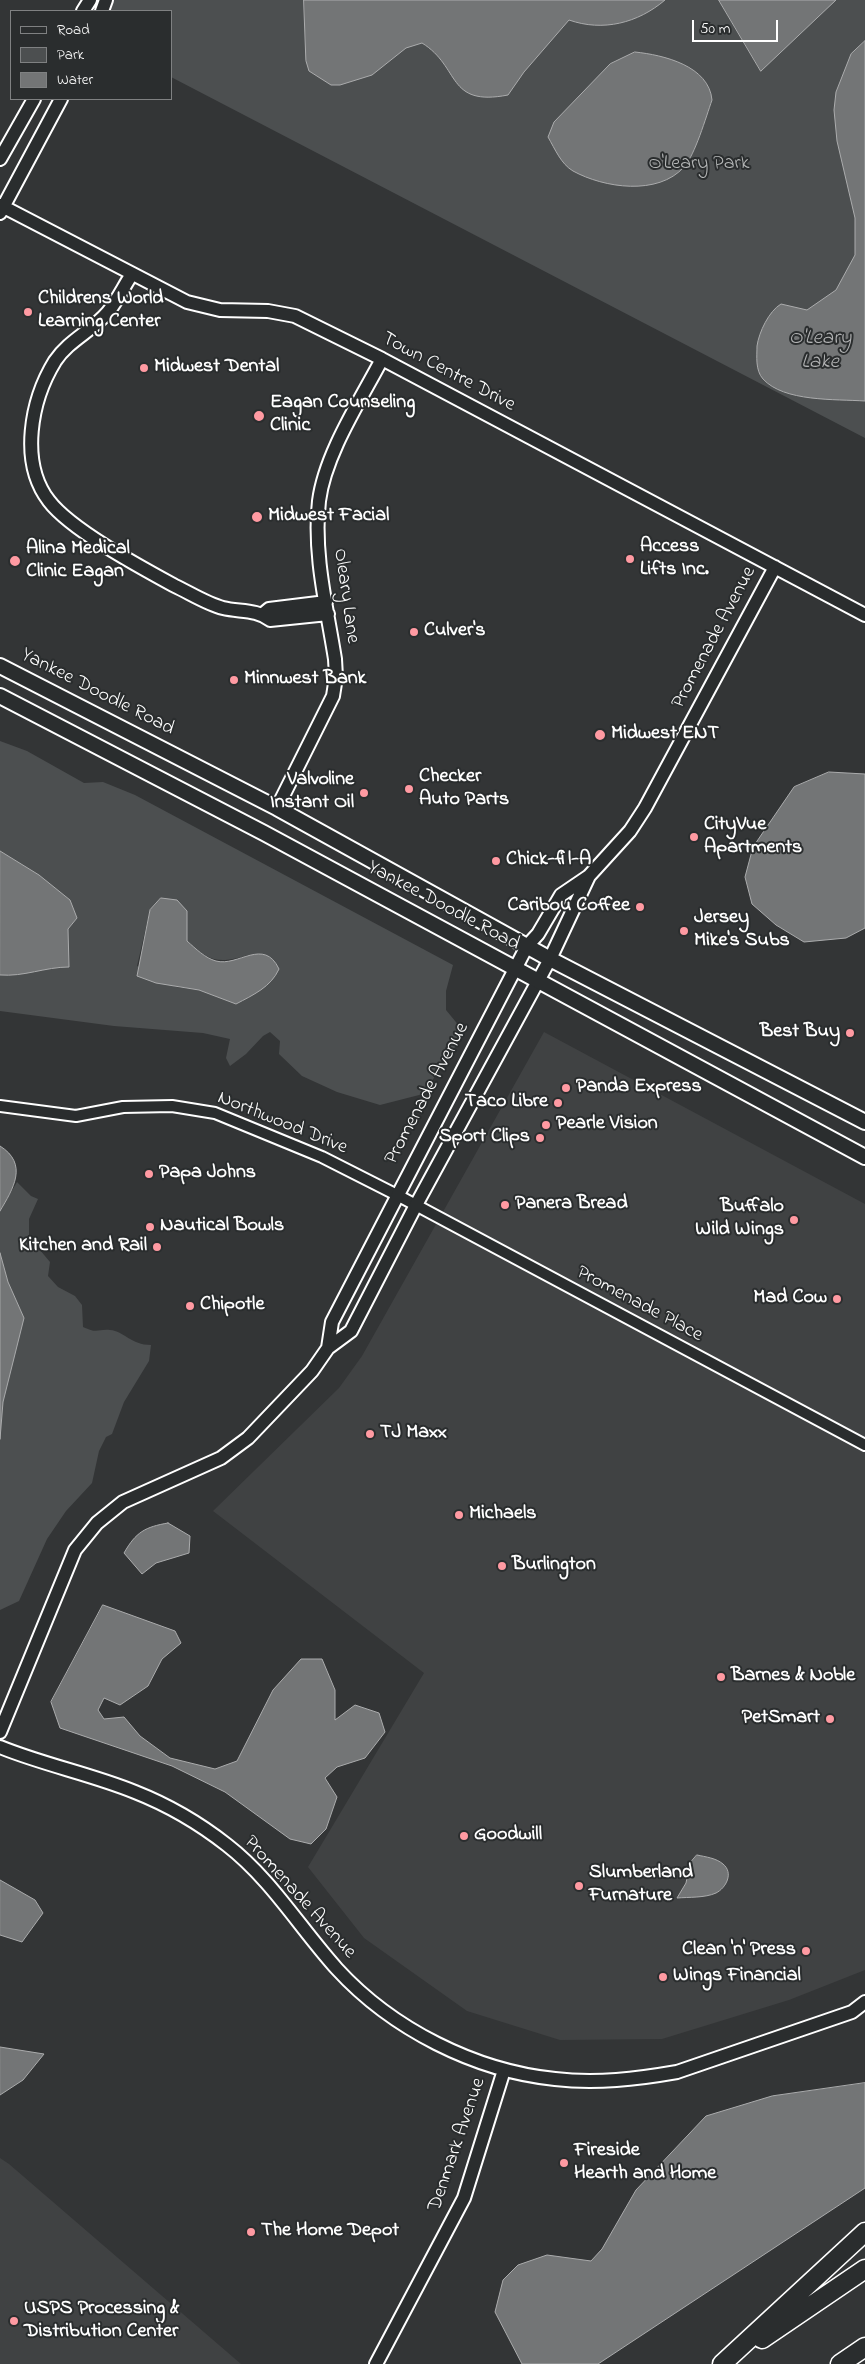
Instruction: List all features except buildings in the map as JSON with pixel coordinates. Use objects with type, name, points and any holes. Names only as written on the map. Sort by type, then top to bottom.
[{"type":"highway","points":[[723,2364],[865,2232]]},
{"type":"highway","points":[[723,2364],[865,2269]]},
{"type":"highway","points":[[840,2364],[865,2347]]},
{"type":"main road","name":"Yankee Doodle Road","points":[[0,666],[277,808],[550,959],[865,1122]]},
{"type":"main road","name":"Yankee Doodle Road","points":[[0,696],[264,833],[865,1157]]},
{"type":"main road","points":[[831,1139],[865,1153]]},
{"type":"street","points":[[0,159],[33,100]]},
{"type":"street","points":[[1,208],[60,100]]},
{"type":"street","name":"Town Centre Drive","points":[[1,208],[187,302],[220,310],[268,311],[295,316],[382,359],[865,614]]},
{"type":"street","points":[[132,274],[108,313],[69,344],[55,362],[41,392],[30,431],[35,470],[49,501],[75,526],[175,586],[222,608],[263,614],[270,620],[327,608]]},
{"type":"street","name":"Oleary Lane","points":[[277,808],[333,696],[336,677],[335,659],[318,552],[319,500],[334,450],[382,359]]},
{"type":"street","name":"Promenade Avenue","points":[[328,1348],[332,1322],[527,946],[538,934],[561,895],[589,876],[630,831],[645,808],[775,567]]},
{"type":"street","name":"Promenade Avenue","points":[[0,1732],[75,1550],[86,1536],[109,1512],[130,1498],[206,1465],[235,1448],[267,1420],[312,1371],[328,1348],[351,1330],[416,1205],[538,982],[589,876]]},
{"type":"street","name":"Northwood Drive","points":[[0,1106],[76,1116],[123,1107],[155,1106],[172,1106],[215,1112],[322,1157],[397,1195]]},
{"type":"street","name":"Promenade Place","points":[[397,1195],[865,1445]]},
{"type":"street","name":"Promenade Avenue","points":[[0,1748],[134,1791],[163,1804],[204,1828],[246,1862],[279,1898],[339,1971],[376,2004],[422,2036],[454,2051],[504,2070]]},
{"type":"street","name":"Denmark Avenue","points":[[376,2364],[464,2198],[504,2070],[555,2079],[600,2081],[631,2080],[662,2075],[677,2072],[858,2011],[865,2002]]},
{"type":"shaded area","points":[[544,1032],[865,1204],[865,1970],[789,2000],[662,2039],[560,2040],[467,2011],[364,1938],[308,1867],[424,1673],[213,1511],[339,1388],[362,1356]]},
{"type":"shaded area","points":[[0,2158],[9,2164],[241,2364],[0,2364]]},
{"type":"green space","name":"O'Leary Park","points":[[114,0],[865,0],[865,438],[172,78],[172,10],[109,10]]},
{"type":"green space","points":[[0,741],[27,751],[84,783],[103,782],[135,795],[453,965],[446,991],[446,1010],[460,1027],[457,1044],[423,1094],[380,1105],[337,1092],[302,1076],[279,1054],[280,1041],[270,1032],[230,1066],[226,1058],[230,1039],[203,1033],[114,1026],[0,1011],[0,975],[18,975],[69,967],[68,929],[77,918],[70,900],[39,875],[0,851]],"holes":[[[150,910],[187,926],[187,941],[208,957],[229,960],[248,955],[236,1004],[199,990],[176,987],[137,966]]]},
{"type":"green space","points":[[17,1182],[31,1196],[38,1199],[29,1219],[29,1237],[50,1262],[48,1276],[58,1287],[75,1296],[82,1305],[83,1327],[95,1331],[115,1331],[138,1343],[151,1345],[149,1361],[124,1402],[112,1434],[106,1437],[99,1451],[92,1483],[66,1511],[47,1539],[19,1601],[0,1610],[0,1439],[3,1402],[24,1318],[8,1282],[0,1253],[0,1211]]},
{"type":"water","points":[[304,0],[665,0],[643,15],[620,23],[595,25],[569,20],[524,72],[508,95],[488,97],[474,95],[464,90],[443,63],[422,43],[406,48],[372,75],[340,85],[331,85],[309,71],[306,61]]},
{"type":"water","points":[[719,0],[836,0],[761,71]]},
{"type":"water","name":"O'Leary Lake","points":[[865,41],[865,401],[797,396],[772,386],[763,379],[758,367],[757,346],[765,322],[777,307],[781,304],[807,310],[836,290],[855,255],[855,218],[837,141],[834,110],[836,92],[851,54]]},
{"type":"water","points":[[635,52],[659,56],[683,64],[703,79],[709,88],[712,100],[696,145],[688,161],[673,176],[660,182],[646,185],[630,186],[600,182],[569,168],[559,156],[548,137],[554,122],[610,64]]},
{"type":"water","points":[[829,772],[865,774],[865,928],[846,938],[804,942],[776,925],[752,904],[745,877],[753,847],[794,787]]},
{"type":"water","points":[[0,851],[39,875],[70,900],[77,918],[68,929],[69,967],[18,975],[0,975]]},
{"type":"water","points":[[161,898],[177,900],[187,911],[187,941],[204,955],[212,960],[224,962],[250,955],[266,955],[273,960],[279,969],[276,975],[261,990],[236,1004],[199,990],[156,983],[137,976],[150,910]]},
{"type":"water","points":[[0,1146],[9,1153],[14,1161],[16,1177],[10,1194],[0,1211]]},
{"type":"water","points":[[0,1253],[8,1282],[24,1318],[3,1402],[0,1439]]},
{"type":"water","points":[[168,1523],[190,1536],[189,1553],[156,1563],[142,1574],[124,1553],[137,1535],[153,1526]]},
{"type":"water","points":[[103,1605],[175,1631],[181,1643],[162,1659],[148,1686],[120,1705],[104,1698],[98,1710],[104,1719],[124,1717],[140,1736],[170,1758],[215,1769],[237,1761],[273,1690],[301,1659],[322,1659],[335,1690],[335,1720],[355,1705],[379,1713],[385,1732],[365,1758],[337,1767],[325,1778],[337,1797],[326,1829],[311,1844],[290,1839],[225,1792],[172,1766],[60,1728],[51,1702]]},
{"type":"water","points":[[697,1855],[714,1859],[723,1864],[728,1872],[726,1884],[720,1891],[712,1895],[677,1898],[686,1883],[690,1863]]},
{"type":"water","points":[[0,1880],[35,1900],[43,1913],[22,1942],[0,1935]]},
{"type":"water","points":[[0,2047],[44,2054],[23,2080],[0,2095]]},
{"type":"water","points":[[865,2083],[865,2188],[598,2364],[522,2364],[495,2312],[503,2280],[518,2265],[547,2255],[591,2261],[602,2249],[636,2190],[706,2116],[772,2096]]},
{"type":"place","name":"Childrens World Learning Center","points":[[28,312]]},
{"type":"place","name":"Midwest Dental","points":[[144,368]]},
{"type":"place","name":"Eagan Counseling Clinic","points":[[259,416]]},
{"type":"place","name":"Midwest Facial","points":[[257,517]]},
{"type":"place","name":"Access Lifts Inc.","points":[[630,559]]},
{"type":"place","name":"Alina Medical Clinic Eagan","points":[[15,561]]},
{"type":"place","name":"Culver's","points":[[414,632]]},
{"type":"place","name":"Minnwest Bank","points":[[234,680]]},
{"type":"place","name":"Midwest ENT","points":[[600,735]]},
{"type":"place","name":"Checker Auto Parts","points":[[409,789]]},
{"type":"place","name":"Valvoline Instant Oil","points":[[364,793]]},
{"type":"place","name":"CityVue Apartments","points":[[694,837]]},
{"type":"place","name":"Chick-fil-A","points":[[496,861]]},
{"type":"place","name":"Caribou Coffee","points":[[640,907]]},
{"type":"place","name":"Jersey Mike's Subs","points":[[684,931]]},
{"type":"place","name":"Best Buy","points":[[850,1033]]},
{"type":"place","name":"Panda Express","points":[[566,1088]]},
{"type":"place","name":"Taco Libre","points":[[558,1103]]},
{"type":"place","name":"Pearle Vision","points":[[546,1125]]},
{"type":"place","name":"Sport Clips","points":[[540,1138]]},
{"type":"place","name":"Papa Johns","points":[[149,1174]]},
{"type":"place","name":"Panera Bread","points":[[505,1205]]},
{"type":"place","name":"Buffalo Wild Wings","points":[[794,1220]]},
{"type":"place","name":"Nautical Bowls","points":[[150,1227]]},
{"type":"place","name":"Kitchen and Rail","points":[[157,1247]]},
{"type":"place","name":"Mad Cow","points":[[837,1299]]},
{"type":"place","name":"Chipotle","points":[[190,1306]]},
{"type":"place","name":"TJ Maxx","points":[[370,1434]]},
{"type":"place","name":"Michaels","points":[[459,1515]]},
{"type":"place","name":"Burlington","points":[[502,1566]]},
{"type":"place","name":"Barnes & Noble","points":[[721,1677]]},
{"type":"place","name":"PetSmart","points":[[830,1719]]},
{"type":"place","name":"Goodwill","points":[[464,1836]]},
{"type":"place","name":"Slumberland Furnature","points":[[579,1886]]},
{"type":"place","name":"Clean 'n' Press","points":[[806,1951]]},
{"type":"place","name":"Wings Financial","points":[[663,1977]]},
{"type":"place","name":"Fireside Hearth and Home","points":[[564,2163]]},
{"type":"place","name":"The Home Depot","points":[[251,2232]]},
{"type":"place","name":"USPS Processing & Distribution Center","points":[[14,2321]]}]
